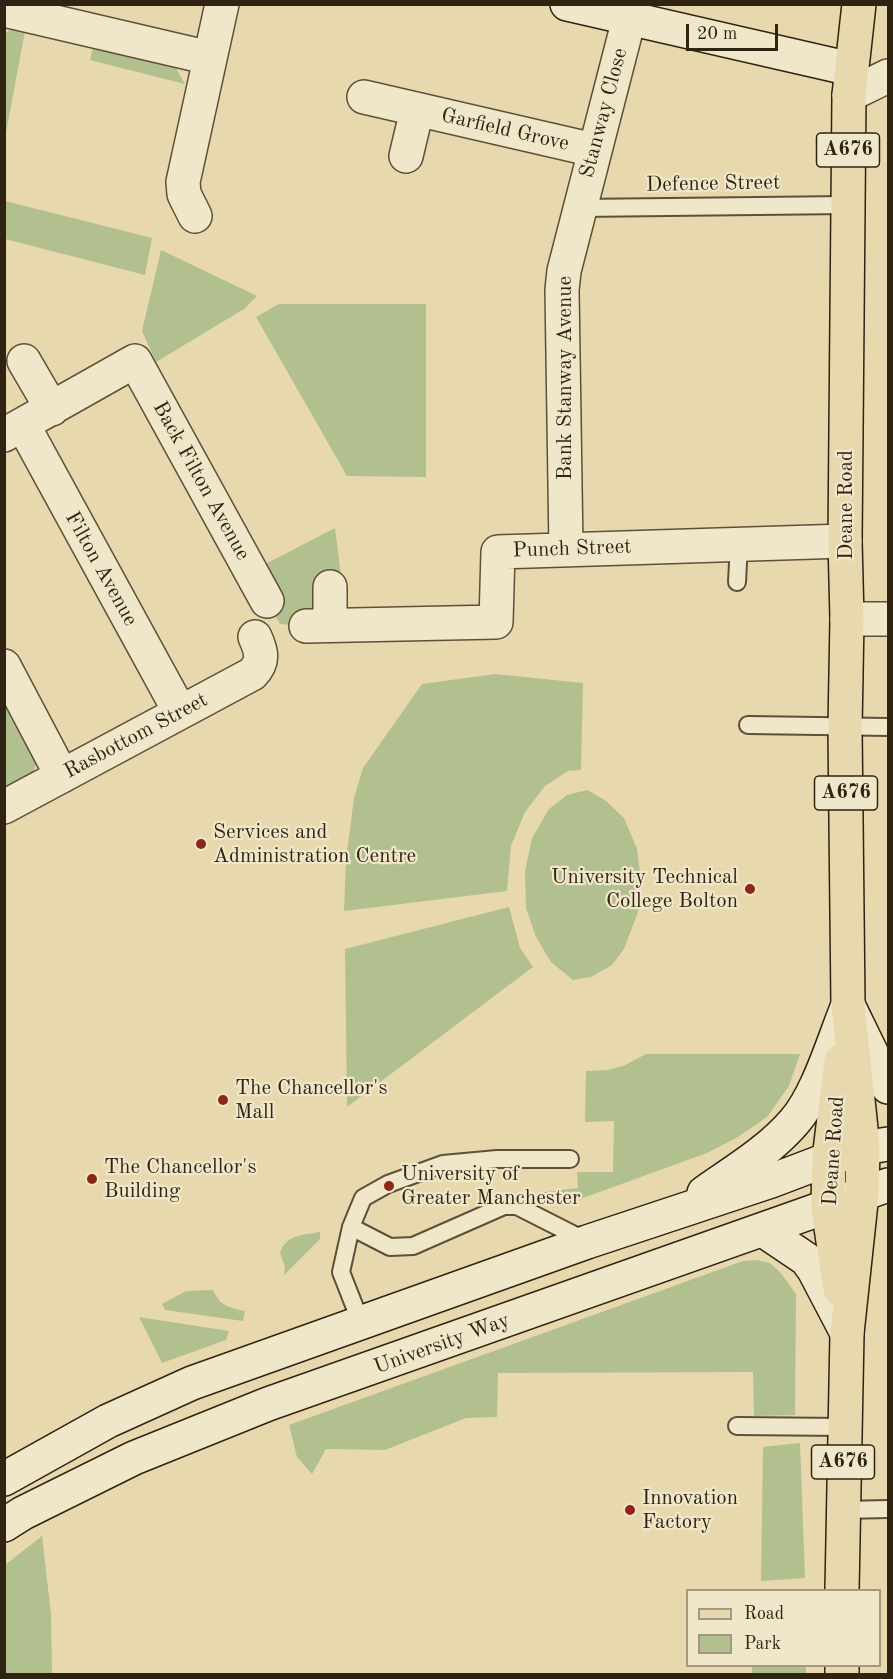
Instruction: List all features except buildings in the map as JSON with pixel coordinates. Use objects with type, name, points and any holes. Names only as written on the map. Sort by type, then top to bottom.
[{"type":"main road","name":"Deane Road","points":[[847,1333],[828,1206],[829,1159],[848,1005],[845,728],[847,205],[850,82],[859,4]]},
{"type":"main road","name":"Deane Road","points":[[842,1589],[847,1333],[875,1189],[876,1146],[848,1005]]},
{"type":"street","points":[[195,216],[184,194],[183,182],[222,4]]},
{"type":"street","points":[[567,4],[629,19],[850,82],[888,76]]},
{"type":"street","points":[[4,10],[210,58]]},
{"type":"street","name":"Stanway Close","points":[[579,208],[629,19]]},
{"type":"street","name":"Garfield Grove","points":[[364,97],[594,150]]},
{"type":"street","name":"Garfield Grove","points":[[406,156],[417,110]]},
{"type":"street","name":"Bank Stanway Avenue","points":[[566,549],[562,290],[564,271],[579,208]]},
{"type":"street","points":[[14,430],[52,409],[24,361]]},
{"type":"street","name":"Back Filton Avenue","points":[[52,409],[135,361],[267,602]]},
{"type":"street","name":"Filton Avenue","points":[[14,430],[180,712]]},
{"type":"street","name":"Punch Street","points":[[330,587],[318,625],[496,622],[498,552],[845,541]]},
{"type":"street","points":[[847,618],[888,619]]},
{"type":"street","name":"Rasbottom Street","points":[[4,807],[252,674],[258,668],[265,653]]},
{"type":"street","points":[[4,666],[62,776]]},
{"type":"street","points":[[848,1005],[888,1088]]},
{"type":"street","points":[[674,1214],[769,1148],[796,1121],[814,1090],[848,1005]]},
{"type":"street","points":[[4,1479],[108,1421],[192,1383],[587,1242],[771,1181],[829,1159],[876,1146]]},
{"type":"street","name":"University Way","points":[[4,1525],[23,1513],[134,1458],[268,1404],[875,1189]]},
{"type":"street","points":[[763,1230],[806,1259],[847,1333]]},
{"type":"lane","name":"Defence Street","points":[[579,208],[847,205]]},
{"type":"lane","points":[[737,582],[739,544]]},
{"type":"lane","points":[[748,725],[888,728]]},
{"type":"lane","points":[[361,1323],[341,1272],[351,1227],[363,1198],[388,1184],[443,1164],[497,1159],[570,1159]]},
{"type":"lane","points":[[351,1227],[390,1247],[413,1246],[504,1206],[517,1206],[587,1242]]},
{"type":"lane","points":[[737,1426],[844,1427]]},
{"type":"lane","points":[[843,1510],[888,1509]]},
{"type":"green space","points":[[10,30],[25,31],[5,138],[5,34]]},
{"type":"green space","points":[[94,43],[173,63],[185,84],[90,60]]},
{"type":"green space","points":[[5,201],[152,238],[145,275],[5,239]]},
{"type":"green space","points":[[161,250],[257,296],[244,309],[156,362],[142,331]]},
{"type":"green space","points":[[279,304],[426,304],[426,477],[347,476],[256,317]]},
{"type":"green space","points":[[335,528],[341,576],[306,626],[280,624],[250,572]]},
{"type":"green space","points":[[495,674],[583,683],[581,770],[568,771],[545,786],[525,812],[511,846],[507,891],[344,911],[346,859],[354,798],[363,768],[422,684]]},
{"type":"green space","points":[[4,696],[36,756],[36,763],[27,778],[4,790]]},
{"type":"green space","points":[[587,790],[605,800],[624,818],[637,849],[641,881],[638,912],[624,949],[612,965],[591,977],[573,980],[551,962],[536,937],[526,908],[525,871],[532,838],[549,809],[567,795]]},
{"type":"green space","points":[[509,907],[520,948],[533,967],[347,1107],[345,949]]},
{"type":"green space","points":[[646,1054],[800,1054],[789,1086],[767,1117],[738,1137],[707,1153],[561,1206],[537,1193],[578,1188],[577,1172],[613,1172],[614,1121],[585,1122],[586,1071],[608,1070],[623,1066]]},
{"type":"green space","points":[[320,1232],[320,1239],[284,1275],[285,1266],[280,1253],[287,1242],[296,1236]]},
{"type":"green space","points":[[757,1260],[770,1263],[780,1272],[796,1294],[795,1415],[754,1416],[753,1372],[498,1373],[497,1417],[466,1418],[385,1450],[326,1449],[312,1474],[297,1457],[289,1425],[743,1261]]},
{"type":"green space","points":[[213,1290],[225,1305],[245,1311],[243,1321],[165,1310],[162,1304],[186,1291]]},
{"type":"green space","points":[[139,1317],[229,1331],[226,1340],[162,1363]]},
{"type":"green space","points":[[800,1443],[805,1578],[761,1581],[763,1447]]},
{"type":"green space","points":[[42,1536],[51,1614],[52,1674],[5,1674],[5,1565]]},
{"type":"green space","points":[[752,1667],[806,1667],[806,1674],[752,1674]]},
{"type":"place","name":"Services and Administration Centre","points":[[201,844]]},
{"type":"place","name":"University Technical College Bolton","points":[[750,889]]},
{"type":"place","name":"The Chancellor's Mall","points":[[223,1100]]},
{"type":"place","name":"The Chancellor's Building","points":[[92,1179]]},
{"type":"place","name":"University of Greater Manchester","points":[[389,1186]]},
{"type":"place","name":"Innovation Factory","points":[[630,1510]]}]
